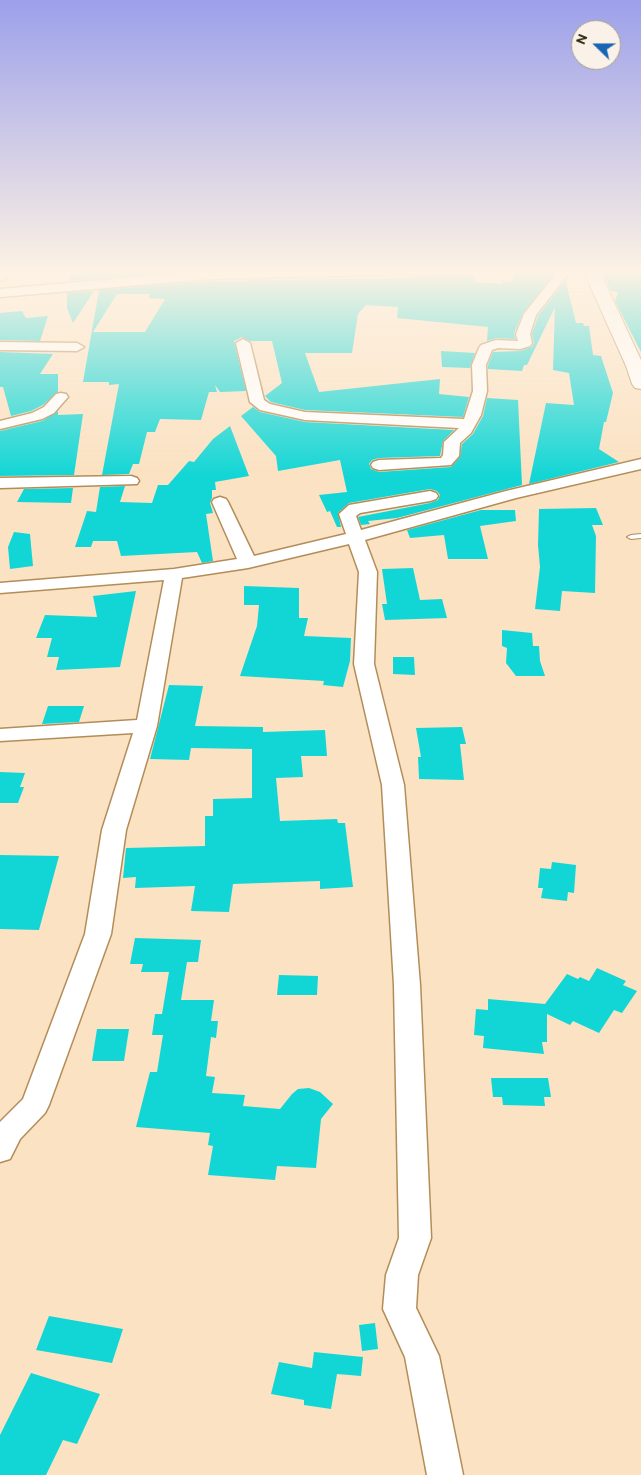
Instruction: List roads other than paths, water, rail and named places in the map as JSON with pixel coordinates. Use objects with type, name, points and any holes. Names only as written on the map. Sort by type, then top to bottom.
[{"type":"street","points":[[380,465],[445,462],[451,456],[452,442],[469,424],[474,415],[480,391],[479,365],[486,348],[496,344],[520,345],[525,343],[524,339]]},
{"type":"street","points":[[623,339],[641,384]]},
{"type":"street","points":[[243,343],[257,402],[265,407],[305,416],[469,424]]},
{"type":"street","points":[[0,346],[77,347]]},
{"type":"street","points":[[0,425],[37,416],[49,410],[61,397]]},
{"type":"street","points":[[0,588],[174,574],[248,563],[355,538],[512,494],[641,464]]},
{"type":"street","points":[[0,483],[131,481]]},
{"type":"street","points":[[430,496],[350,511],[347,514],[368,572],[364,664],[393,785],[407,985],[415,1238],[402,1275],[399,1309],[422,1356],[445,1475]]},
{"type":"street","points":[[220,502],[248,563]]},
{"type":"street","points":[[0,1150],[10,1131],[35,1105],[98,934],[114,830],[146,726],[174,574]]},
{"type":"street","points":[[0,735],[146,726]]},
{"type":"lane","points":[[631,537],[641,536]]}]
